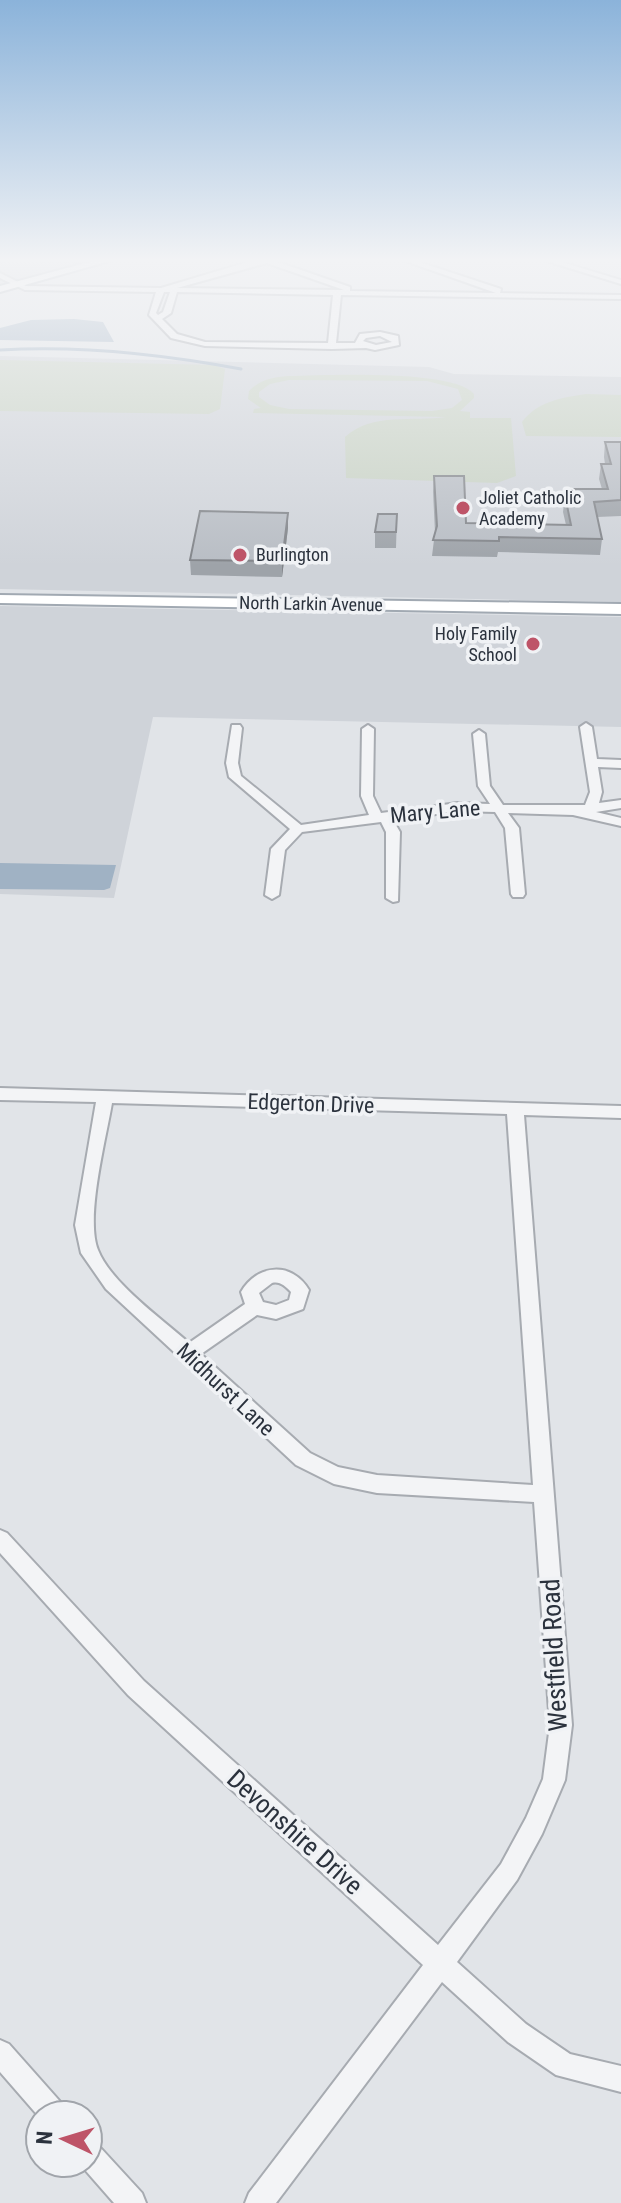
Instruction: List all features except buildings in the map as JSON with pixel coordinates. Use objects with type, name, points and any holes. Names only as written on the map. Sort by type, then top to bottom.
[{"type":"main road","name":"North Larkin Avenue","points":[[0,599],[621,609]]},
{"type":"street","points":[[586,727],[596,792],[591,811]]},
{"type":"street","points":[[236,728],[232,763],[235,777],[298,829],[278,849],[272,895]]},
{"type":"street","points":[[368,729],[367,796],[393,832],[393,898]]},
{"type":"street","points":[[479,734],[484,786],[512,828],[518,894]]},
{"type":"street","points":[[591,763],[621,764]]},
{"type":"street","name":"Mary Lane","points":[[298,829],[424,809],[496,806],[591,811],[621,804]]},
{"type":"street","name":"Mary Lane","points":[[591,811],[621,822]]},
{"type":"street","name":"Edgerton Drive","points":[[0,1094],[621,1112]]},
{"type":"street","name":"Midhurst Lane","points":[[105,1097],[84,1225],[90,1253],[112,1284],[303,1459],[334,1475],[377,1484],[545,1494]]},
{"type":"street","name":"Westfield Road","points":[[259,2203],[509,1872],[554,1780],[561,1725],[515,1109]]},
{"type":"street","points":[[188,1354],[255,1307]]},
{"type":"street","name":"Devonshire Drive","points":[[0,1539],[136,1688],[517,2033],[565,2066],[621,2079]]},
{"type":"street","points":[[0,2053],[41,2099]]},
{"type":"street","points":[[104,2171],[132,2203]]},
{"type":"shaded area","name":"Joliet Catholic Academy","points":[[0,361],[187,361],[429,367],[454,374],[621,377],[621,602],[0,589]]},
{"type":"shaded area","points":[[0,606],[621,617],[621,727],[153,717],[114,898],[0,894]]},
{"type":"green space","points":[[0,361],[214,365],[225,369],[220,409],[209,414],[0,411]]},
{"type":"green space","points":[[388,375],[442,380],[462,386],[474,394],[474,398],[460,411],[470,412],[470,418],[511,418],[516,476],[497,483],[346,478],[345,437],[356,429],[380,421],[446,417],[253,413],[254,409],[261,408],[248,399],[249,391],[263,381],[284,376]],"holes":[[[289,380],[427,381],[458,389],[462,400],[452,408],[432,411],[289,409],[270,405],[259,397],[259,392],[270,384]]]},
{"type":"green space","points":[[586,394],[621,395],[621,437],[526,436],[522,422],[535,409],[559,399]]},
{"type":"water","points":[[0,863],[116,865],[110,888],[104,890],[0,889]]},
{"type":"waterway","points":[[192,361],[241,369]]},
{"type":"place","name":"Joliet Catholic Academy","points":[[463,508]]},
{"type":"place","name":"Burlington","points":[[240,555]]},
{"type":"place","name":"Holy Family School","points":[[533,644]]}]
